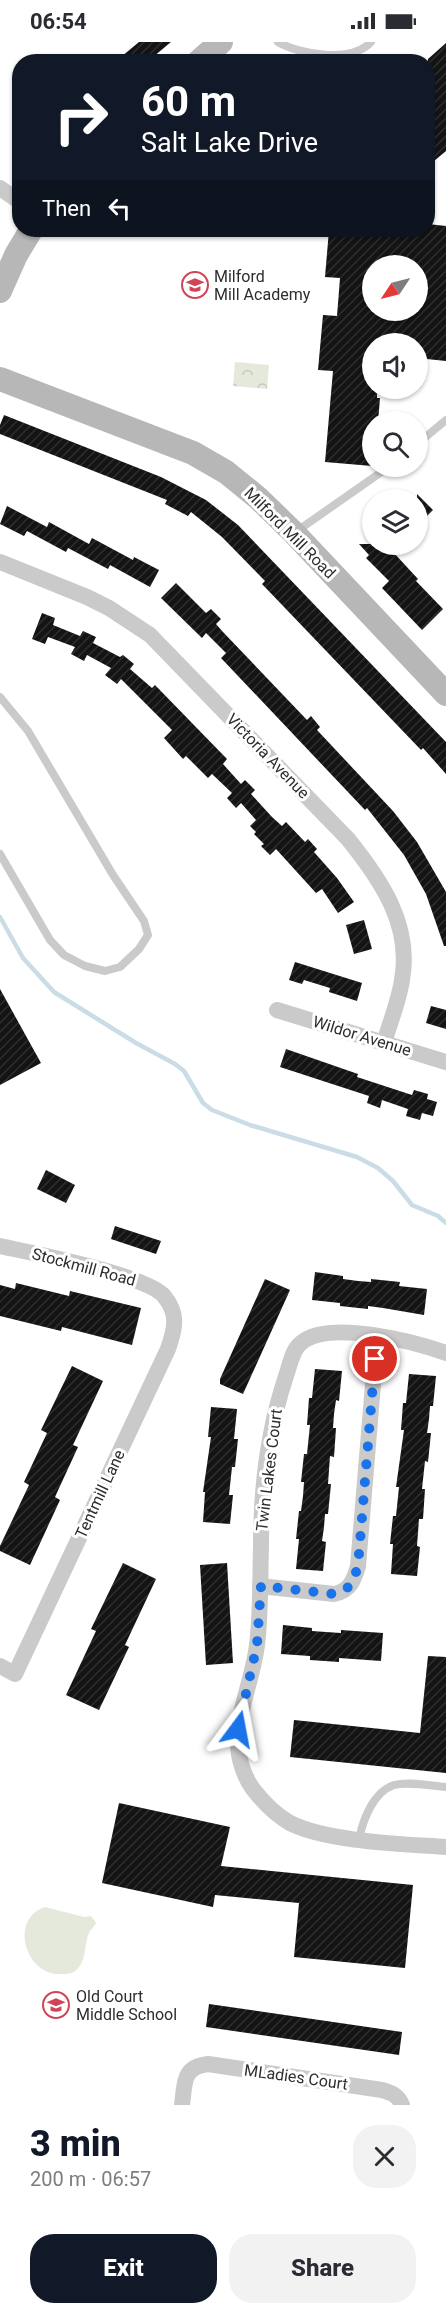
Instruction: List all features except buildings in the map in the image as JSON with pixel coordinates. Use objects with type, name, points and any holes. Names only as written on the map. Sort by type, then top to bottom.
[{"type":"main road","points":[[207,54],[221,42]]},
{"type":"main road","points":[[0,291],[27,237]]},
{"type":"main road","name":"Milford Mill Road","points":[[0,379],[193,453],[226,472],[258,498],[294,533],[445,692]]},
{"type":"street","name":"Victoria Avenue","points":[[0,562],[94,600],[150,635],[348,839],[373,871],[390,899],[398,920],[403,960],[402,981],[384,1042]]},
{"type":"street","name":"Wildor Avenue","points":[[278,1010],[446,1062]]},
{"type":"street","name":"Stockmill Road","points":[[0,1246],[92,1267],[145,1284],[164,1296]]},
{"type":"street","name":"Tentmill Lane","points":[[0,1666],[15,1674],[168,1348],[176,1328],[175,1318],[164,1296]]},
{"type":"street","name":"Twin Lakes Court","points":[[446,1353],[400,1339],[330,1332],[310,1338],[301,1343],[295,1351],[278,1402],[268,1454],[263,1496],[257,1645],[238,1729],[240,1760],[251,1787],[264,1802],[288,1822],[311,1830],[359,1839],[446,1847]]},
{"type":"street","points":[[261,1586],[334,1594],[342,1593],[353,1581],[358,1566],[377,1336]]},
{"type":"street","name":"MLadies Court","points":[[182,2105],[186,2075],[191,2069],[208,2064],[382,2090],[392,2092],[401,2102]]},
{"type":"lane","points":[[278,42],[301,52],[324,54]]},
{"type":"lane","points":[[345,54],[354,53],[371,42]]},
{"type":"lane","points":[[428,435],[446,420]]},
{"type":"lane","points":[[294,533],[374,477]]},
{"type":"lane","points":[[0,697],[28,731],[113,875],[144,921],[148,935],[139,949],[120,967],[105,971],[85,966],[71,959],[50,940],[0,854]]},
{"type":"lane","points":[[359,1839],[362,1824],[369,1809],[386,1790],[394,1785],[446,1787]]},
{"type":"green space","points":[[235,362],[269,365],[267,389],[233,386]]},
{"type":"green space","points":[[45,1907],[84,1917],[91,1916],[96,1923],[88,1935],[82,1963],[72,1973],[50,1973],[39,1967],[31,1958],[26,1946],[27,1923],[34,1913]]},
{"type":"waterway","points":[[0,917],[23,958],[54,992],[136,1043],[175,1064],[184,1071],[203,1103],[212,1110],[250,1125],[357,1157],[378,1168],[393,1181],[412,1205],[438,1216],[446,1223]]},
{"type":"place","name":"Milford Mill Academy","points":[[195,285]]},
{"type":"place","name":"Old Court Middle School","points":[[56,2005]]},
{"type":"route","points":[[238,1729],[257,1645],[261,1586],[334,1594],[342,1593],[353,1581],[358,1566],[375,1359]]}]
